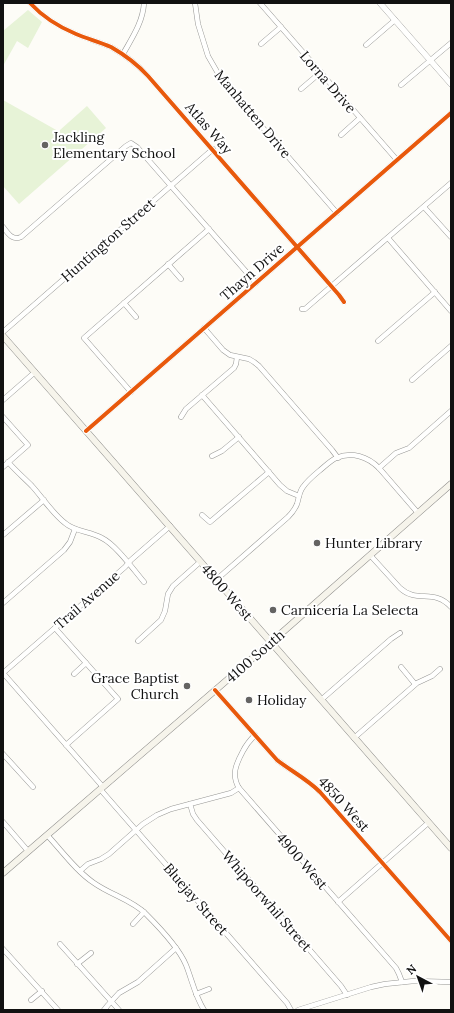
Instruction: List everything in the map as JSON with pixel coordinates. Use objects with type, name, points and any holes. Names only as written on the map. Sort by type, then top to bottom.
[{"type":"main road","name":"4800 West","points":[[3,336],[451,848]]},
{"type":"main road","name":"4100 South","points":[[3,873],[451,484]]},
{"type":"street","name":"Atlas Way","points":[[30,3],[44,16],[63,28],[75,34],[100,42],[122,54],[137,65],[213,149],[340,295],[344,302]]},
{"type":"street","points":[[122,54],[133,37],[141,19],[144,3]]},
{"type":"street","name":"Manhatten Drive","points":[[195,3],[202,41],[208,56],[224,82],[337,213]]},
{"type":"street","name":"Lorna Drive","points":[[260,3],[397,160]]},
{"type":"street","points":[[380,3],[451,84]]},
{"type":"street","points":[[366,45],[395,20]]},
{"type":"street","points":[[261,44],[281,27]]},
{"type":"street","points":[[401,85],[451,43]]},
{"type":"street","points":[[301,89],[320,72]]},
{"type":"street","name":"Thayn Drive","points":[[86,431],[451,113]]},
{"type":"street","points":[[341,135],[360,118]]},
{"type":"street","points":[[3,227],[15,239],[21,237],[131,143],[137,146],[256,283]]},
{"type":"street","name":"Huntington Street","points":[[3,332],[213,149]]},
{"type":"street","points":[[302,309],[305,309],[451,183]]},
{"type":"street","points":[[424,207],[451,237]]},
{"type":"street","points":[[131,392],[84,338],[209,229]]},
{"type":"street","points":[[388,238],[451,311]]},
{"type":"street","points":[[168,264],[181,279]]},
{"type":"street","points":[[378,341],[435,292]]},
{"type":"street","points":[[124,303],[136,317]]},
{"type":"street","points":[[204,328],[227,353],[237,357],[249,359],[259,366],[338,458]]},
{"type":"street","points":[[412,380],[451,346]]},
{"type":"street","points":[[181,417],[186,409],[234,368],[237,357]]},
{"type":"street","points":[[3,400],[35,372]]},
{"type":"street","points":[[202,395],[284,488],[291,494],[299,496]]},
{"type":"street","points":[[379,468],[398,452],[410,447],[451,411]]},
{"type":"street","points":[[3,417],[28,445],[3,467]]},
{"type":"street","points":[[212,456],[222,451],[239,437]]},
{"type":"street","points":[[216,580],[288,517],[296,508],[301,490],[306,482],[326,465],[338,458],[345,456],[358,456],[373,462],[418,513]]},
{"type":"street","points":[[8,462],[32,486],[63,522],[75,529],[106,540],[144,582]]},
{"type":"street","points":[[202,515],[210,522],[269,472]]},
{"type":"street","points":[[3,535],[44,500]]},
{"type":"street","name":"Trail Avenue","points":[[3,673],[56,628],[170,526]]},
{"type":"street","points":[[3,603],[62,552],[70,542],[75,529]]},
{"type":"street","points":[[370,555],[406,593],[416,596],[432,596],[439,598],[451,607]]},
{"type":"street","points":[[138,642],[163,618],[168,594],[173,586],[200,562]]},
{"type":"street","points":[[56,628],[118,699],[66,745]]},
{"type":"street","points":[[321,700],[391,639],[400,633]]},
{"type":"street","points":[[74,674],[86,663]]},
{"type":"street","points":[[401,667],[415,684]]},
{"type":"street","points":[[354,738],[415,684],[432,676],[440,669]]},
{"type":"street","name":"Bluejay Street","points":[[3,673],[66,745],[136,831],[287,1003],[291,1010]]},
{"type":"street","name":"4850 West","points":[[215,690],[277,760],[307,780],[317,789],[451,941]]},
{"type":"street","points":[[80,871],[88,864],[109,854],[136,831],[162,813],[231,793],[238,788],[235,778],[235,767],[247,745],[255,735]]},
{"type":"street","points":[[3,754],[32,787]]},
{"type":"street","name":"4900 West","points":[[238,788],[396,968],[402,982]]},
{"type":"street","name":"Whipoorwhil Street","points":[[190,804],[193,814],[199,823],[341,986],[347,995]]},
{"type":"street","points":[[3,822],[28,851]]},
{"type":"street","points":[[338,902],[428,822]]},
{"type":"street","points":[[48,835],[80,871],[94,884],[134,904],[144,912],[176,948],[186,965],[196,994],[204,1010]]},
{"type":"street","points":[[133,924],[144,912]]},
{"type":"street","points":[[60,944],[119,1010]]},
{"type":"street","points":[[104,1010],[122,991],[138,982],[176,948]]},
{"type":"street","points":[[3,949],[58,1010]]},
{"type":"street","points":[[77,964],[90,953]]},
{"type":"street","points":[[298,1010],[378,986],[402,982],[451,982]]},
{"type":"street","points":[[196,994],[209,989]]},
{"type":"street","points":[[32,1000],[42,992]]},
{"type":"green space","points":[[28,10],[42,22],[28,48],[17,41],[3,66],[3,31]]},
{"type":"green space","points":[[3,100],[58,131],[59,133],[60,130],[87,106],[106,128],[19,204],[3,186]]},
{"type":"cycle path","points":[[30,3],[40,13],[57,25],[111,47],[140,68],[344,302]]},
{"type":"cycle path","points":[[86,431],[451,113]]},
{"type":"cycle path","points":[[215,690],[277,760],[310,783],[320,792],[451,941]]},
{"type":"place","name":"Jackling Elementary School","points":[[45,145]]},
{"type":"place","name":"Hunter Library","points":[[317,543]]},
{"type":"place","name":"Carnicería La Selecta","points":[[273,610]]},
{"type":"place","name":"Grace Baptist Church","points":[[187,686]]},
{"type":"place","name":"Holiday","points":[[249,700]]}]
